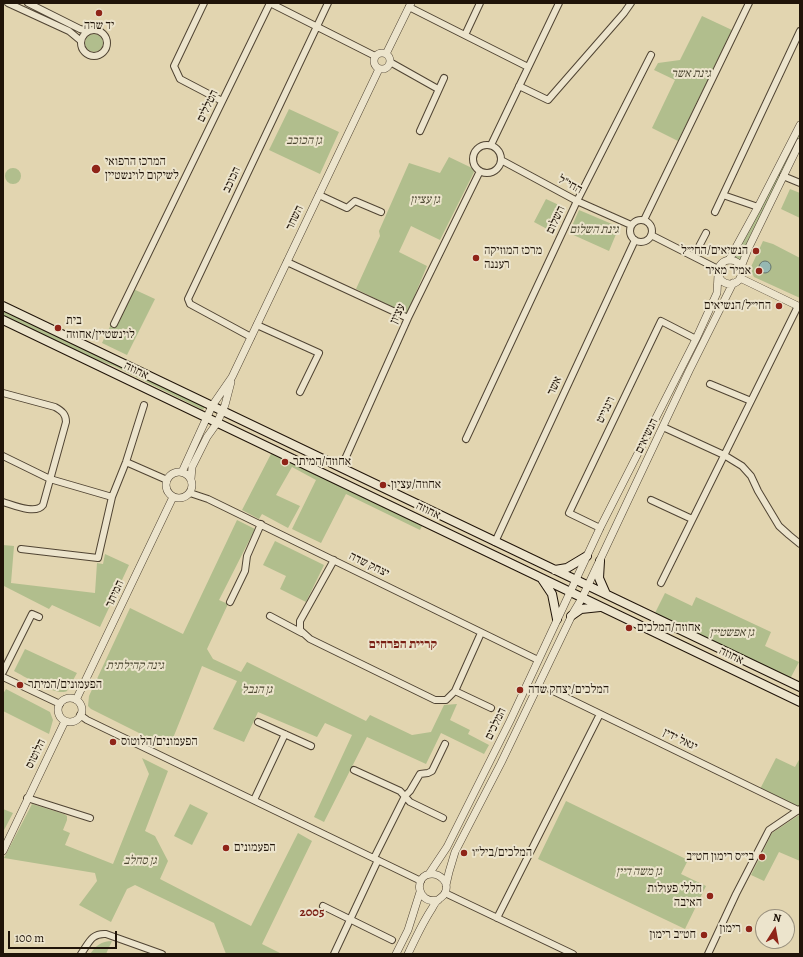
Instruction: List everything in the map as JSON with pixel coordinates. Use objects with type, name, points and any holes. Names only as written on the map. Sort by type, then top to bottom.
[{"type":"main road","name":"אחוזה","points":[[3,306],[800,687]]},
{"type":"main road","name":"אחוזה","points":[[3,320],[800,702]]},
{"type":"main road","points":[[554,570],[567,568],[587,556]]},
{"type":"main road","points":[[600,561],[598,578],[606,594]]},
{"type":"main road","points":[[542,578],[552,594],[557,619]]},
{"type":"main road","points":[[571,616],[581,609],[591,607],[603,608]]},
{"type":"street","points":[[8,3],[69,31],[81,41]]},
{"type":"street","points":[[28,3],[80,29],[97,30],[105,35],[108,44],[104,52],[96,56],[88,54],[82,49],[81,41],[84,33],[88,30]]},
{"type":"street","points":[[204,3],[174,66],[180,79],[222,101]]},
{"type":"street","name":"הטללים","points":[[114,324],[270,3],[375,56]]},
{"type":"street","name":"הכוכב","points":[[251,337],[190,304],[188,299],[328,3]]},
{"type":"street","points":[[465,35],[480,3]]},
{"type":"street","points":[[491,145],[559,3]]},
{"type":"street","points":[[519,86],[548,100],[624,13],[630,3]]},
{"type":"street","points":[[644,220],[749,3]]},
{"type":"street","points":[[386,54],[410,5],[528,67]]},
{"type":"street","points":[[716,212],[800,31]]},
{"type":"street","points":[[381,53],[386,54],[389,57],[390,62],[387,68],[379,69],[374,64],[375,56],[381,53]]},
{"type":"street","name":"השלום","points":[[466,439],[577,201],[651,55]]},
{"type":"street","points":[[390,62],[438,88]]},
{"type":"street","name":"השחר","points":[[212,406],[232,377],[379,69]]},
{"type":"street","points":[[420,131],[438,88],[444,78]]},
{"type":"street","points":[[729,260],[800,124]]},
{"type":"street","points":[[741,267],[749,247],[800,142]]},
{"type":"street","points":[[481,145],[491,145],[499,151],[501,160],[498,168],[494,171],[484,173],[474,166],[472,161],[474,151],[481,145]]},
{"type":"street","name":"החי\"ל","points":[[501,160],[577,201],[631,225]]},
{"type":"street","name":"עציון","points":[[341,468],[408,318],[480,171]]},
{"type":"street","points":[[784,176],[800,183]]},
{"type":"street","points":[[318,195],[347,208],[354,201],[381,212]]},
{"type":"street","points":[[723,195],[758,207]]},
{"type":"street","points":[[644,220],[652,228],[651,235],[646,240],[635,240],[630,233],[631,225],[636,221],[644,220]]},
{"type":"street","points":[[694,256],[706,233]]},
{"type":"street","points":[[651,235],[694,256],[718,272],[724,282],[733,284],[740,278],[742,273],[741,267],[734,260],[724,261],[718,272]]},
{"type":"street","name":"אשר","points":[[495,542],[635,240]]},
{"type":"street","points":[[287,262],[408,318]]},
{"type":"street","name":"הנשיאים","points":[[576,580],[600,528],[696,339],[717,293],[718,272]]},
{"type":"street","points":[[661,583],[799,307],[740,278]]},
{"type":"street","name":"הנשיאים","points":[[582,598],[693,364],[733,284]]},
{"type":"street","name":"וינגייט","points":[[600,528],[569,513],[661,321],[696,339]]},
{"type":"street","points":[[257,325],[319,353],[300,392]]},
{"type":"street","name":"השחר","points":[[222,411],[232,377]]},
{"type":"street","points":[[710,384],[751,401]]},
{"type":"street","points":[[3,393],[55,407],[61,410],[64,414],[66,422],[43,504],[38,509],[30,509],[3,502]]},
{"type":"street","points":[[21,549],[98,558],[112,497],[126,462],[144,405]]},
{"type":"street","points":[[182,472],[212,406]]},
{"type":"street","points":[[191,479],[182,472],[173,473],[167,480],[166,485],[169,494],[173,497],[184,498],[190,493],[192,484],[192,467],[207,437],[217,423],[222,411]]},
{"type":"street","points":[[663,427],[724,455],[742,466],[751,476],[758,491],[779,526],[800,544]]},
{"type":"street","points":[[3,456],[50,479],[112,497]]},
{"type":"street","points":[[126,462],[167,480]]},
{"type":"street","name":"יצחק שדה","points":[[190,493],[208,499],[261,524],[538,660]]},
{"type":"street","name":"המיתר","points":[[76,700],[173,497]]},
{"type":"street","points":[[651,500],[692,519]]},
{"type":"street","points":[[230,602],[245,571],[247,556],[261,524]]},
{"type":"street","points":[[302,632],[300,621],[334,560]]},
{"type":"street","name":"המלכים","points":[[429,874],[447,847],[576,580]]},
{"type":"street","name":"המלכים","points":[[446,885],[456,852],[571,616],[582,598]]},
{"type":"street","points":[[38,617],[32,614],[4,677],[60,704]]},
{"type":"street","points":[[270,616],[302,632],[310,639],[435,700],[446,700],[455,690],[481,633]]},
{"type":"street","points":[[455,690],[491,708]]},
{"type":"street","name":"יגאל ידין","points":[[551,690],[800,810]]},
{"type":"street","points":[[69,698],[76,700],[79,702],[82,709],[80,715],[72,721],[65,721],[60,715],[58,708],[60,704],[65,699],[69,698]]},
{"type":"street","points":[[497,918],[600,714]]},
{"type":"street","points":[[80,715],[87,720],[421,881]]},
{"type":"street","name":"הלוטוס","points":[[3,851],[65,721]]},
{"type":"street","points":[[258,722],[311,746]]},
{"type":"street","points":[[254,800],[285,734]]},
{"type":"street","points":[[334,954],[351,919],[404,796],[410,791],[420,774],[432,771],[445,744]]},
{"type":"street","points":[[354,770],[400,791],[410,802],[443,818]]},
{"type":"street","points":[[28,798],[90,818]]},
{"type":"street","points":[[708,954],[769,830],[800,810]]},
{"type":"street","points":[[396,954],[408,930],[420,892],[421,881],[429,874],[442,877],[446,885],[445,893],[442,898],[438,900],[417,934],[408,954]]},
{"type":"street","points":[[420,892],[429,900],[438,900]]},
{"type":"street","points":[[445,893],[573,954]]},
{"type":"street","points":[[323,906],[392,940]]},
{"type":"street","points":[[81,954],[92,937],[106,934],[162,954]]},
{"type":"green space","name":"גינת אשר","points":[[702,16],[732,30],[678,141],[652,128],[675,80],[654,70],[658,63],[680,60]]},
{"type":"green space","points":[[94,34],[100,37],[103,43],[100,49],[94,52],[88,49],[85,43],[88,37]]},
{"type":"green space","name":"גן הכוכב","points":[[289,109],[339,132],[320,174],[269,150]]},
{"type":"green space","points":[[800,128],[800,137],[744,249],[740,261],[733,256]]},
{"type":"green space","name":"גן עציון","points":[[449,157],[472,168],[474,172],[440,240],[411,226],[399,252],[427,266],[407,314],[356,289],[380,236],[379,231],[409,163],[440,173]]},
{"type":"green space","points":[[10,168],[16,168],[21,173],[19,182],[16,184],[10,184],[5,179],[5,173]]},
{"type":"green space","points":[[790,189],[800,193],[800,218],[781,209]]},
{"type":"green space","points":[[546,199],[561,206],[549,230],[534,222]]},
{"type":"green space","name":"גינת השלום","points":[[579,210],[619,227],[609,251],[569,233]]},
{"type":"green space","points":[[763,241],[773,244],[800,258],[800,298],[754,277],[750,269]]},
{"type":"green space","points":[[129,287],[155,299],[127,355],[102,343]]},
{"type":"green space","points":[[3,311],[205,406],[203,410],[114,366],[91,358],[3,317]]},
{"type":"green space","points":[[272,452],[422,526],[420,530],[346,494],[321,543],[292,529],[316,480],[292,467],[276,495],[300,506],[288,528],[262,514],[259,519],[242,510]]},
{"type":"green space","name":"גן הנבל","points":[[237,520],[255,529],[219,600],[228,604],[207,649],[213,659],[241,672],[247,662],[366,721],[370,715],[412,735],[431,732],[444,705],[457,704],[450,720],[470,730],[468,734],[489,745],[484,754],[441,733],[426,764],[367,737],[324,822],[314,817],[352,735],[325,723],[317,737],[258,712],[244,742],[213,729],[237,681],[202,666],[169,748],[91,709],[88,706],[89,696],[130,608],[183,634]]},
{"type":"green space","points":[[275,541],[324,565],[306,602],[280,589],[286,576],[263,565]]},
{"type":"green space","points":[[3,545],[14,546],[11,583],[95,593],[97,563],[103,564],[105,554],[129,565],[100,627],[52,605],[49,609],[4,586],[3,588]]},
{"type":"green space","name":"גן אפשטיין","points":[[665,593],[692,606],[696,597],[771,632],[765,646],[799,662],[790,679],[654,615]]},
{"type":"green space","points":[[25,649],[77,673],[67,691],[62,692],[48,689],[14,671]]},
{"type":"green space","points":[[6,689],[50,712],[53,720],[49,734],[3,711],[3,694]]},
{"type":"green space","name":"גן סחלב","points":[[142,758],[168,771],[145,831],[155,836],[168,861],[160,879],[251,926],[298,833],[312,841],[262,944],[282,954],[226,954],[214,923],[135,885],[127,889],[111,922],[79,905],[97,881],[95,873],[4,858],[32,804],[67,816],[63,830],[70,833],[65,845],[113,864],[149,774]]},
{"type":"green space","points":[[776,758],[795,767],[800,758],[800,809],[759,791]]},
{"type":"green space","name":"גן משה דיין","points":[[566,801],[688,860],[681,874],[706,886],[685,929],[538,859]]},
{"type":"green space","points":[[190,804],[208,813],[192,845],[174,836]]},
{"type":"green space","points":[[3,809],[13,813],[3,832]]},
{"type":"green space","points":[[799,815],[800,861],[779,852],[764,881],[751,875],[772,833]]},
{"type":"green space","points":[[112,941],[106,954],[90,954],[99,944]]},
{"type":"water","points":[[765,261],[769,263],[771,267],[769,271],[765,273],[761,271],[759,267],[761,263]]},
{"type":"place","name":"יד שרה","points":[[99,13]]},
{"type":"place","name":"המרכז הרפואי לשיקום לוינשטיין","points":[[96,169]]},
{"type":"place","name":"הנשיאים/החי״ל","points":[[756,251]]},
{"type":"place","name":"מרכז המוזיקה רעננה","points":[[476,258]]},
{"type":"place","name":"אמיר מאיר","points":[[759,271]]},
{"type":"place","name":"החי״ל/הנשיאים","points":[[779,306]]},
{"type":"place","name":"בית לוינשטיין/אחוזה","points":[[58,328]]},
{"type":"place","name":"אחוזה/המיתר","points":[[285,462]]},
{"type":"place","name":"אחוזה/עציון","points":[[383,485]]},
{"type":"place","name":"אחוזה/המלכים","points":[[629,628]]},
{"type":"place","name":"הפעמונים/המיתר","points":[[20,685]]},
{"type":"place","name":"המלכים/יצחק שדה","points":[[520,690]]},
{"type":"place","name":"הפעמונים/הלוטוס","points":[[113,742]]},
{"type":"place","name":"הפעמונים","points":[[226,848]]},
{"type":"place","name":"המלכים/ביל״ו","points":[[464,853]]},
{"type":"place","name":"בי״ס רימון חט״ב","points":[[762,857]]},
{"type":"place","name":"חללי פעולות האיבה","points":[[710,896]]},
{"type":"place","name":"רימון","points":[[749,929]]},
{"type":"place","name":"חט״ב רימון","points":[[704,935]]},
{"type":"district","name":"קריית הפרחים","points":[[403,645]]},
{"type":"district","name":"2005","points":[[312,913]]},
{"type":"park label","name":"גינה קהילתית","points":[[135,666]]}]
